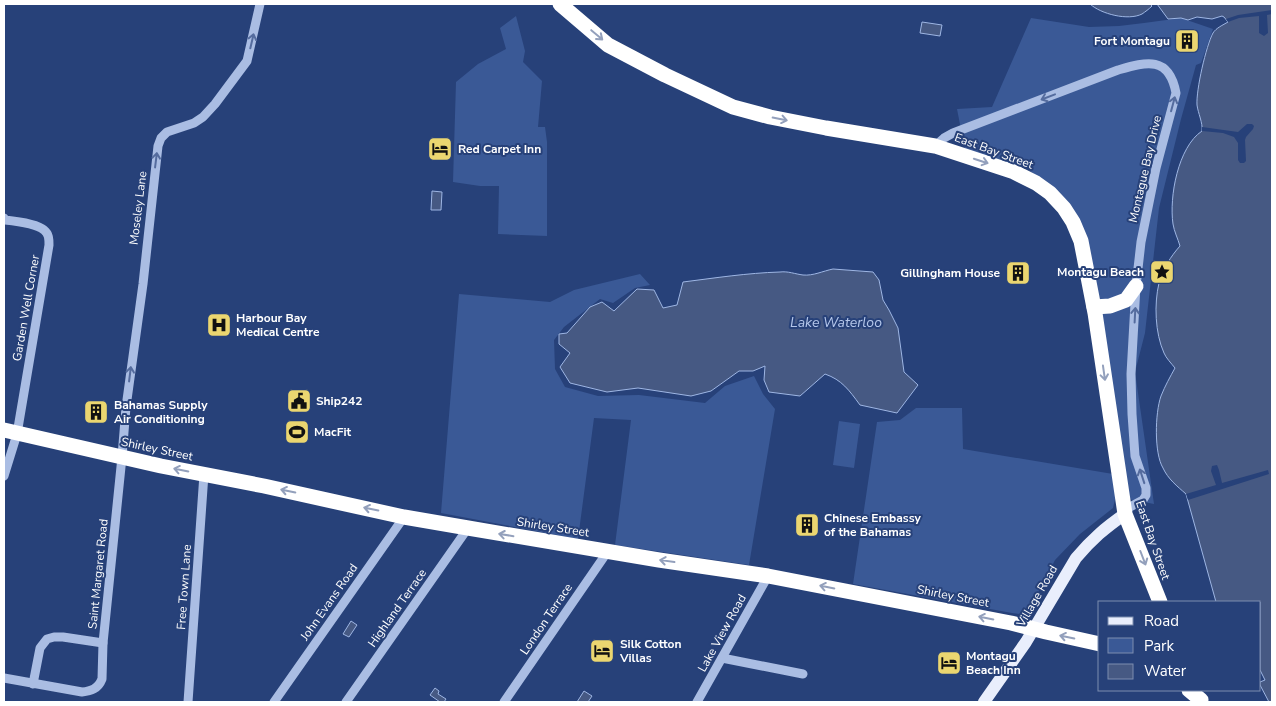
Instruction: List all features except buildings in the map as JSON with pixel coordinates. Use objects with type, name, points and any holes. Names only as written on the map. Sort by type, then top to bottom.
[{"type":"highway","name":"East Bay Street","points":[[560,4],[616,50],[733,107],[770,117],[826,128],[935,146],[1014,172],[1036,183],[1050,193],[1064,208],[1073,222],[1081,241],[1094,307],[1125,514],[1160,601]]},
{"type":"highway","points":[[1094,307],[1110,306],[1126,300],[1136,286]]},
{"type":"highway","name":"Shirley Street","points":[[10,432],[404,516],[659,560],[768,576],[1011,623],[1098,644]]},
{"type":"main road","name":"Village Road","points":[[984,702],[1034,629],[1076,558],[1107,526],[1125,514]]},
{"type":"street","name":"Moseley Lane","points":[[122,457],[126,407],[143,284],[158,146],[161,138],[167,132],[194,123],[203,117],[247,61],[260,4]]},
{"type":"street","name":"Montague Bay Drive","points":[[935,146],[953,133],[1118,70],[1144,63],[1157,64],[1167,71],[1174,81],[1176,93],[1154,178],[1141,242],[1136,286],[1131,374],[1132,414],[1135,456],[1146,488],[1146,495],[1143,500],[1130,507],[1125,514]]},
{"type":"street","name":"Garden Well Corner","points":[[4,218],[44,230],[48,236],[49,245],[10,432]]},
{"type":"street","points":[[4,476],[10,432]]},
{"type":"street","name":"Saint Margaret Road","points":[[33,684],[82,692],[93,690],[102,679],[103,643],[122,457]]},
{"type":"street","name":"Free Town Lane","points":[[188,702],[204,474]]},
{"type":"street","name":"John Evans Road","points":[[274,702],[404,516]]},
{"type":"street","name":"Highland Terrace","points":[[346,702],[468,528]]},
{"type":"street","name":"London Terrace","points":[[504,702],[608,551]]},
{"type":"street","name":"Lake View Road","points":[[697,702],[768,576]]},
{"type":"street","points":[[4,678],[33,684],[40,648],[47,639],[63,637],[103,643]]},
{"type":"street","points":[[722,658],[803,674]]},
{"type":"green space","points":[[516,16],[525,51],[523,62],[542,81],[538,127],[545,127],[547,142],[547,236],[498,234],[499,186],[480,186],[453,182],[456,82],[478,64],[506,49],[500,28]]},
{"type":"green space","name":"Fort Montagu","points":[[1031,18],[1089,27],[1119,26],[1181,18],[1213,29],[1201,63],[1196,65],[1159,208],[1145,333],[1135,372],[1154,504],[1128,499],[1100,299],[1060,193],[1026,168],[965,150],[957,109],[992,107]]},
{"type":"green space","points":[[640,274],[650,285],[635,288],[613,303],[600,299],[564,327],[554,340],[555,369],[565,387],[598,396],[639,395],[705,403],[725,386],[754,376],[763,394],[775,409],[749,565],[615,545],[631,420],[594,418],[578,539],[441,513],[459,294],[550,302],[574,290]]},
{"type":"green space","points":[[916,408],[962,408],[963,449],[1113,474],[1116,495],[1113,508],[1080,534],[1055,560],[1027,615],[853,584],[877,422],[900,420]]},
{"type":"green space","points":[[839,421],[860,424],[854,468],[833,465]]},
{"type":"water","points":[[1090,4],[1150,4],[1152,6],[1142,14],[1122,17],[1101,11]]},
{"type":"water","points":[[1157,4],[1272,4],[1272,702],[1269,702],[1261,687],[1261,682],[1265,680],[1261,672],[1261,601],[1216,601],[1186,494],[1167,476],[1158,453],[1156,433],[1159,403],[1175,368],[1166,357],[1159,337],[1156,309],[1157,291],[1160,278],[1167,263],[1180,246],[1173,224],[1172,200],[1181,160],[1194,138],[1202,131],[1197,98],[1207,48],[1214,31],[1228,22],[1222,16],[1212,19],[1197,17],[1188,20],[1181,18],[1168,19]]},
{"type":"water","points":[[922,22],[942,25],[940,36],[920,33]]},
{"type":"water","points":[[432,191],[442,192],[441,210],[431,210]]},
{"type":"water","name":"Lake Waterloo","points":[[833,269],[873,272],[879,280],[883,300],[898,328],[904,372],[918,385],[897,413],[860,405],[845,386],[825,374],[800,396],[769,392],[764,380],[765,366],[753,371],[739,371],[711,391],[691,396],[638,388],[607,392],[570,383],[560,367],[570,353],[559,344],[559,334],[567,333],[590,307],[602,302],[614,311],[637,289],[654,290],[663,308],[677,305],[683,282],[768,273],[786,272],[807,275]]},
{"type":"water","points":[[351,621],[357,625],[349,637],[343,634]]},
{"type":"water","points":[[435,688],[439,691],[438,694],[446,699],[444,702],[440,702],[430,695]]},
{"type":"water","points":[[584,691],[592,696],[588,702],[577,702]]},
{"type":"pier","points":[[1272,10],[1272,14],[1267,15],[1268,33],[1264,36],[1259,33],[1259,16],[1239,18],[1228,22],[1226,19],[1238,15]]},
{"type":"pier","points":[[1247,124],[1254,126],[1245,140],[1246,161],[1244,163],[1240,163],[1238,160],[1238,143],[1234,137],[1223,133],[1202,131],[1202,127],[1238,132]]},
{"type":"pier","points":[[1217,465],[1222,483],[1268,470],[1269,474],[1188,500],[1186,494],[1216,485],[1211,471],[1212,466]]},
{"type":"place","name":"Fort Montagu","points":[[1187,41]]},
{"type":"place","name":"Red Carpet Inn","points":[[440,149]]},
{"type":"place","name":"Montagu Beach","points":[[1162,272]]},
{"type":"place","name":"Gillingham House","points":[[1018,273]]},
{"type":"place","name":"Harbour Bay Medical Centre","points":[[219,325]]},
{"type":"place","name":"Ship242","points":[[299,401]]},
{"type":"place","name":"Bahamas Supply Air Conditioning","points":[[96,412]]},
{"type":"place","name":"MacFit","points":[[297,432]]},
{"type":"place","name":"Chinese Embassy of the Bahamas","points":[[807,525]]},
{"type":"place","name":"Silk Cotton Villas","points":[[602,651]]},
{"type":"place","name":"Montagu Beach Inn","points":[[949,663]]}]
